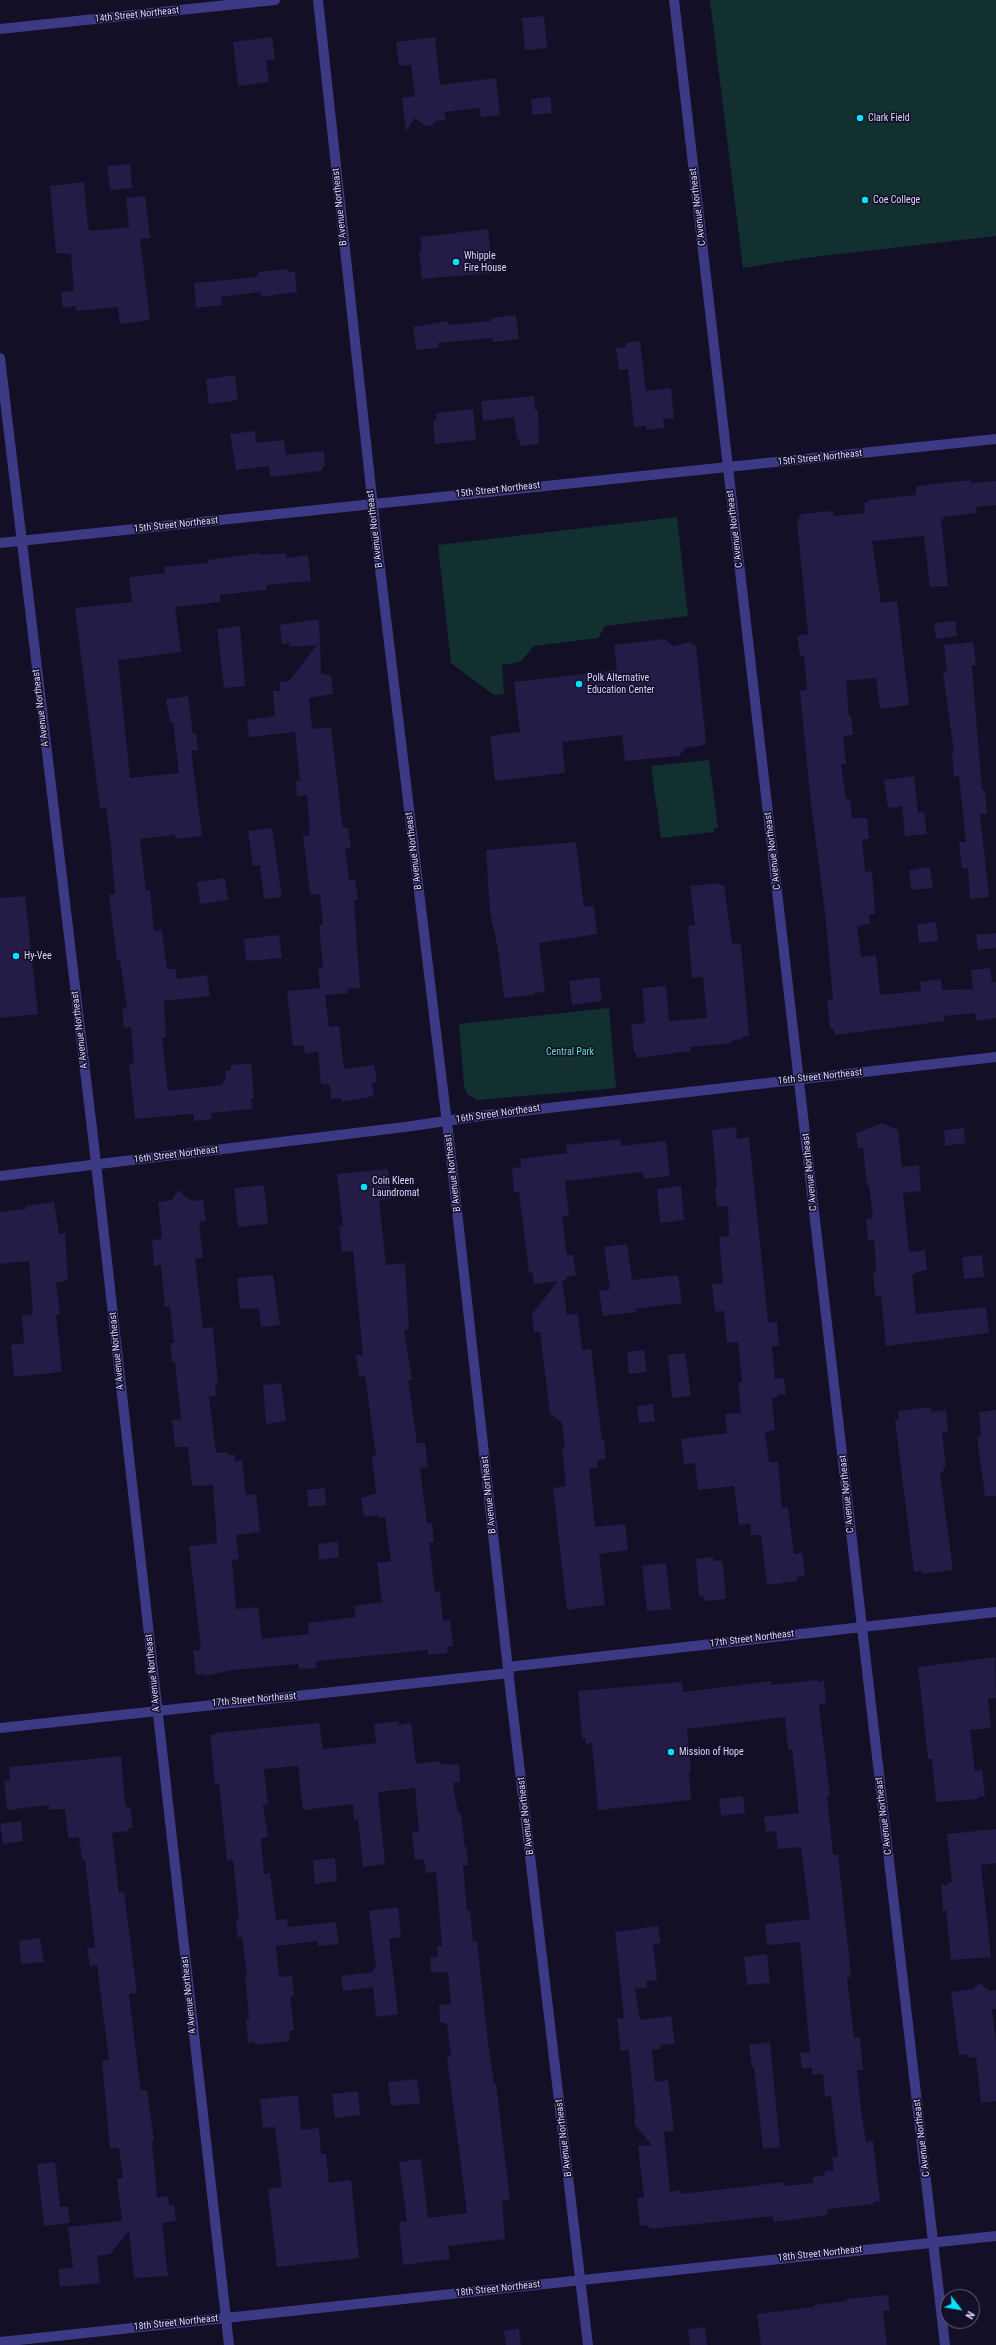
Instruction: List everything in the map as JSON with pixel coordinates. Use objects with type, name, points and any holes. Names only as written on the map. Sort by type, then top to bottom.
[{"type":"street","name":"14th Street Northeast","points":[[0,29],[275,0]]},
{"type":"street","name":"B Avenue Northeast","points":[[318,0],[372,503],[447,1121],[508,1670],[588,2345]]},
{"type":"street","name":"C Avenue Northeast","points":[[674,0],[727,467],[733,497],[760,747],[800,1079],[945,2345]]},
{"type":"street","name":"A Avenue Northeast","points":[[0,358],[96,1165],[229,2345]]},
{"type":"street","name":"15th Street Northeast","points":[[0,543],[996,439]]},
{"type":"street","name":"16th Street Northeast","points":[[0,1176],[447,1121],[486,1114],[996,1057]]},
{"type":"street","name":"17th Street Northeast","points":[[0,1728],[508,1670],[862,1626],[996,1612]]},
{"type":"street","name":"18th Street Northeast","points":[[0,2342],[996,2236]]},
{"type":"green space","name":"Clark Field","points":[[710,0],[996,0],[996,236],[805,258],[743,268]]},
{"type":"green space","points":[[677,517],[688,616],[605,626],[598,638],[534,646],[520,662],[502,665],[504,694],[494,695],[451,663],[438,545]]},
{"type":"green space","points":[[709,760],[718,828],[714,829],[714,832],[661,838],[651,766]]},
{"type":"green space","name":"Central Park","points":[[609,1008],[616,1088],[477,1100],[467,1094],[464,1085],[459,1024]]},
{"type":"building","points":[[544,16],[547,48],[525,50],[522,18]]},
{"type":"building","points":[[272,37],[275,59],[266,60],[269,82],[238,86],[233,42]]},
{"type":"building","points":[[435,37],[440,85],[496,78],[500,115],[481,117],[480,108],[444,112],[446,120],[436,121],[432,125],[425,126],[415,118],[406,131],[402,98],[415,96],[411,65],[399,66],[396,42]]},
{"type":"building","points":[[550,97],[552,113],[533,115],[531,99]]},
{"type":"building","points":[[130,164],[132,188],[110,190],[107,166]]},
{"type":"building","points":[[84,182],[88,228],[91,231],[129,227],[126,198],[145,196],[150,238],[140,239],[150,320],[120,324],[118,307],[76,311],[75,306],[63,308],[61,292],[74,291],[71,254],[56,253],[50,186]]},
{"type":"building","name":"Whipple Fire House","points":[[488,229],[493,273],[422,279],[419,251],[422,251],[420,237]]},
{"type":"building","points":[[288,269],[288,272],[295,272],[297,292],[261,297],[260,292],[221,297],[222,305],[196,308],[194,283],[247,278],[259,276],[258,272]]},
{"type":"building","points":[[516,315],[519,339],[493,342],[493,338],[438,343],[439,348],[416,350],[413,327],[448,321],[449,325],[491,321],[490,318]]},
{"type":"building","points":[[640,341],[646,391],[671,388],[674,418],[663,419],[664,428],[646,430],[646,426],[634,427],[628,369],[619,370],[616,348],[626,347],[626,343]]},
{"type":"building","points":[[235,375],[238,400],[209,404],[206,379]]},
{"type":"building","points":[[534,396],[535,410],[538,410],[539,444],[520,446],[519,439],[517,439],[514,417],[483,421],[481,401]]},
{"type":"building","points":[[473,409],[476,440],[435,444],[433,421],[436,421],[436,413]]},
{"type":"building","points":[[255,431],[256,443],[284,440],[286,455],[324,451],[325,465],[321,471],[270,477],[269,466],[236,470],[230,434]]},
{"type":"building","points":[[971,480],[971,483],[996,481],[996,505],[976,507],[977,513],[943,517],[944,519],[941,519],[948,586],[930,587],[924,536],[872,541],[881,603],[897,601],[909,705],[880,709],[876,678],[846,681],[849,716],[851,716],[853,735],[843,736],[846,763],[841,764],[846,799],[850,799],[852,818],[867,818],[869,839],[862,839],[865,872],[872,871],[875,914],[869,915],[870,924],[857,926],[861,957],[876,955],[880,995],[921,991],[920,982],[941,979],[942,990],[973,989],[971,970],[990,968],[992,982],[996,982],[996,1018],[976,1021],[975,1013],[944,1016],[945,1021],[835,1035],[834,1029],[830,1029],[827,1000],[833,1000],[825,913],[810,795],[800,691],[807,690],[804,656],[800,656],[797,636],[808,634],[797,521],[802,514],[833,511],[834,516],[865,513],[864,503],[869,502],[869,500],[915,495],[917,486]]},
{"type":"building","points":[[260,553],[261,555],[286,553],[287,558],[308,555],[311,581],[266,585],[266,590],[220,595],[221,602],[175,607],[181,652],[118,660],[130,778],[179,773],[173,722],[170,723],[166,699],[188,696],[193,734],[196,733],[198,750],[191,750],[202,836],[175,839],[175,835],[140,839],[146,891],[150,890],[154,931],[162,930],[167,969],[176,969],[177,979],[207,975],[210,996],[164,1001],[166,1038],[162,1038],[168,1091],[223,1085],[223,1081],[226,1081],[225,1071],[231,1070],[231,1065],[251,1063],[254,1098],[251,1099],[252,1109],[211,1113],[212,1119],[194,1121],[194,1114],[191,1114],[135,1119],[129,1064],[134,1063],[131,1027],[124,1028],[122,1009],[127,1008],[120,960],[117,960],[109,895],[115,894],[111,846],[106,808],[100,809],[75,608],[132,602],[129,577],[165,573],[164,567],[208,563],[208,560]]},
{"type":"building","points":[[319,620],[321,674],[331,675],[333,694],[309,698],[312,729],[331,727],[342,823],[343,828],[348,828],[351,848],[345,848],[349,880],[355,879],[358,900],[354,900],[360,988],[347,989],[348,993],[325,995],[329,1027],[339,1026],[344,1069],[374,1065],[377,1082],[372,1083],[374,1096],[342,1102],[341,1098],[331,1099],[330,1085],[321,1084],[318,1052],[305,1054],[304,1045],[293,1046],[287,991],[320,988],[318,969],[323,968],[319,925],[323,925],[320,895],[310,894],[303,836],[310,835],[307,795],[297,796],[296,781],[300,781],[295,732],[249,737],[247,720],[275,716],[273,691],[280,691],[280,682],[289,681],[317,645],[290,647],[289,643],[282,644],[280,625]]},
{"type":"building","points":[[955,621],[957,636],[936,639],[934,623]]},
{"type":"building","points":[[240,626],[245,686],[224,688],[217,629]]},
{"type":"building","points":[[664,639],[673,646],[690,642],[696,646],[706,742],[701,746],[685,748],[679,756],[625,761],[622,735],[562,742],[565,773],[495,781],[490,736],[520,732],[514,682],[617,670],[614,645]]},
{"type":"building","points":[[973,642],[976,665],[972,665],[974,693],[982,790],[985,790],[987,814],[980,814],[989,897],[970,899],[968,868],[962,869],[959,842],[966,842],[959,776],[954,777],[952,753],[954,753],[943,672],[947,671],[944,645]]},
{"type":"building","points":[[914,776],[918,813],[924,812],[927,834],[905,836],[902,806],[888,808],[884,780]]},
{"type":"building","points":[[272,828],[282,897],[264,899],[260,865],[253,866],[248,831]]},
{"type":"building","points":[[576,842],[584,907],[594,906],[597,934],[539,943],[545,992],[534,993],[534,995],[504,998],[498,949],[490,912],[486,850]]},
{"type":"building","points":[[930,867],[933,888],[911,890],[909,870]]},
{"type":"building","points":[[225,878],[228,900],[200,904],[197,882]]},
{"type":"building","points":[[719,883],[719,885],[724,885],[732,943],[741,944],[749,1036],[742,1037],[743,1039],[732,1040],[732,1043],[690,1047],[691,1051],[637,1058],[636,1053],[634,1053],[631,1024],[645,1023],[642,988],[666,986],[669,1021],[707,1018],[703,977],[692,978],[688,926],[695,925],[690,886]]},
{"type":"building","name":"Hy-Vee","points":[[25,896],[38,1014],[0,1018],[0,898]]},
{"type":"building","points":[[936,922],[938,941],[919,943],[917,925]]},
{"type":"building","points":[[996,933],[996,948],[978,950],[976,935]]},
{"type":"building","points":[[279,935],[282,958],[246,961],[244,939]]},
{"type":"building","points":[[599,977],[602,1001],[572,1005],[569,981]]},
{"type":"building","points":[[882,1123],[898,1130],[902,1167],[919,1165],[921,1191],[903,1193],[909,1252],[925,1250],[927,1270],[915,1272],[915,1274],[912,1275],[916,1314],[986,1307],[989,1333],[886,1346],[881,1296],[875,1296],[873,1271],[876,1271],[874,1240],[868,1241],[866,1219],[873,1218],[869,1185],[867,1186],[863,1148],[858,1149],[856,1133]]},
{"type":"building","points":[[736,1127],[737,1139],[749,1137],[768,1321],[769,1323],[777,1322],[779,1346],[772,1346],[775,1379],[784,1378],[786,1394],[777,1395],[777,1398],[772,1398],[775,1430],[765,1432],[769,1462],[778,1462],[782,1508],[788,1507],[794,1554],[802,1553],[805,1576],[797,1577],[797,1581],[767,1585],[761,1535],[751,1535],[750,1524],[739,1525],[734,1486],[698,1490],[695,1463],[684,1464],[681,1439],[727,1433],[725,1414],[741,1413],[738,1383],[742,1382],[738,1342],[727,1343],[724,1311],[715,1312],[712,1284],[723,1283],[719,1237],[729,1236],[728,1206],[717,1207],[715,1189],[717,1186],[712,1130]]},
{"type":"building","points":[[964,1128],[965,1143],[945,1146],[944,1130]]},
{"type":"building","points":[[621,1139],[621,1146],[666,1141],[670,1176],[644,1179],[643,1172],[565,1181],[569,1216],[562,1217],[567,1255],[573,1255],[576,1275],[566,1277],[566,1280],[562,1280],[567,1315],[578,1314],[582,1350],[591,1349],[602,1440],[604,1440],[606,1459],[597,1460],[598,1468],[589,1469],[595,1527],[625,1524],[628,1550],[599,1554],[605,1605],[567,1610],[553,1488],[566,1486],[562,1448],[565,1448],[562,1423],[550,1414],[540,1332],[534,1332],[532,1314],[558,1281],[534,1284],[532,1272],[529,1273],[519,1192],[514,1192],[512,1168],[521,1167],[520,1159],[567,1153],[566,1145]]},
{"type":"building","points":[[388,1169],[391,1199],[379,1200],[386,1265],[405,1263],[409,1330],[404,1330],[412,1380],[408,1380],[417,1443],[425,1443],[428,1467],[420,1468],[427,1523],[432,1523],[434,1542],[429,1542],[435,1592],[440,1591],[443,1621],[450,1620],[453,1646],[447,1647],[448,1653],[428,1655],[428,1650],[318,1661],[316,1662],[316,1668],[299,1669],[298,1664],[233,1670],[204,1676],[204,1674],[196,1675],[193,1651],[201,1650],[189,1546],[217,1543],[213,1485],[192,1486],[188,1447],[175,1447],[172,1420],[181,1419],[175,1362],[172,1362],[170,1343],[174,1343],[170,1306],[165,1307],[161,1265],[154,1266],[152,1240],[161,1239],[162,1236],[158,1202],[172,1200],[178,1190],[191,1201],[203,1200],[206,1221],[199,1222],[203,1258],[195,1259],[203,1328],[213,1327],[218,1385],[215,1385],[216,1396],[209,1397],[216,1453],[228,1452],[229,1455],[235,1455],[235,1461],[242,1460],[246,1495],[256,1494],[260,1532],[236,1535],[239,1559],[232,1560],[236,1609],[258,1607],[262,1639],[309,1634],[308,1623],[356,1617],[354,1606],[382,1602],[377,1563],[391,1561],[385,1517],[379,1518],[379,1515],[364,1517],[361,1498],[376,1493],[372,1456],[376,1456],[365,1376],[359,1377],[356,1355],[363,1355],[353,1251],[342,1252],[339,1226],[343,1226],[337,1174]]},
{"type":"building","points":[[264,1185],[268,1224],[238,1227],[234,1188]]},
{"type":"building","points":[[681,1186],[684,1220],[660,1223],[657,1189]]},
{"type":"building","points":[[54,1202],[59,1234],[65,1233],[68,1280],[56,1283],[60,1314],[56,1315],[62,1372],[14,1377],[11,1345],[24,1343],[22,1316],[33,1314],[29,1261],[0,1264],[0,1212],[26,1209],[26,1206]]},
{"type":"building","points":[[627,1244],[632,1280],[678,1275],[682,1303],[635,1309],[636,1312],[603,1316],[599,1291],[610,1289],[604,1247]]},
{"type":"building","points":[[982,1255],[984,1277],[964,1279],[962,1257]]},
{"type":"building","points":[[273,1275],[280,1325],[261,1327],[259,1308],[240,1309],[237,1278]]},
{"type":"building","points":[[644,1350],[647,1372],[629,1374],[627,1352]]},
{"type":"building","points":[[685,1353],[691,1396],[672,1398],[668,1355]]},
{"type":"building","points":[[281,1383],[286,1421],[266,1424],[263,1385]]},
{"type":"building","points":[[653,1404],[655,1421],[639,1423],[637,1406]]},
{"type":"building","points":[[931,1407],[932,1412],[946,1410],[948,1432],[942,1432],[946,1467],[943,1467],[944,1472],[940,1473],[953,1570],[922,1574],[921,1571],[914,1572],[895,1420],[899,1420],[898,1411]]},
{"type":"building","points":[[996,1410],[996,1496],[985,1496],[977,1437],[981,1436],[979,1412]]},
{"type":"building","points":[[325,1488],[326,1505],[309,1507],[307,1490]]},
{"type":"building","points":[[338,1542],[339,1557],[319,1560],[318,1544]]},
{"type":"building","points":[[713,1557],[713,1561],[721,1560],[723,1566],[726,1599],[704,1601],[703,1596],[699,1597],[696,1559]]},
{"type":"building","points":[[666,1563],[671,1609],[647,1611],[642,1566]]},
{"type":"building","points":[[995,1657],[996,1698],[988,1699],[991,1728],[970,1730],[975,1771],[982,1770],[985,1796],[978,1797],[978,1799],[936,1802],[932,1759],[928,1759],[918,1667]]},
{"type":"building","points":[[818,1680],[818,1682],[824,1681],[826,1703],[820,1704],[819,1706],[830,1796],[827,1796],[833,1855],[838,1855],[849,1956],[851,1977],[847,1977],[854,2038],[860,2037],[863,2070],[857,2070],[861,2110],[866,2142],[873,2141],[880,2201],[873,2202],[874,2204],[828,2209],[827,2215],[790,2220],[773,2222],[773,2216],[649,2229],[648,2225],[640,2226],[637,2198],[644,2197],[638,2146],[652,2145],[634,2124],[635,2113],[629,2053],[628,2050],[621,2051],[617,2019],[624,2018],[615,1932],[658,1926],[661,1943],[653,1944],[657,1980],[646,1982],[647,1988],[635,1989],[640,2020],[671,2016],[675,2044],[660,2045],[661,2049],[652,2050],[655,2082],[668,2080],[674,2131],[664,2132],[670,2192],[680,2190],[681,2194],[784,2182],[784,2186],[813,2183],[813,2177],[825,2175],[825,2171],[834,2170],[832,2157],[838,2157],[831,2096],[825,2097],[823,2074],[812,2075],[812,2068],[802,2069],[800,2053],[810,2052],[800,1942],[767,1945],[765,1924],[810,1919],[801,1847],[778,1849],[776,1831],[766,1832],[764,1817],[799,1813],[792,1749],[788,1750],[785,1717],[687,1729],[691,1771],[689,1771],[691,1800],[598,1810],[592,1743],[586,1744],[585,1738],[582,1739],[578,1691],[682,1682],[683,1692],[771,1681],[771,1685]]},
{"type":"building","points":[[398,1721],[399,1725],[411,1723],[416,1764],[440,1761],[440,1764],[459,1765],[460,1782],[453,1783],[458,1813],[461,1813],[465,1847],[466,1846],[468,1865],[463,1865],[467,1911],[470,1910],[473,1942],[477,1941],[488,2042],[494,2084],[496,2084],[510,2200],[502,2201],[505,2239],[448,2246],[450,2259],[403,2265],[399,2222],[407,2221],[399,2162],[421,2159],[428,2218],[467,2213],[447,2057],[451,2056],[447,2024],[440,2022],[439,2005],[451,2004],[448,1972],[431,1972],[430,1958],[438,1957],[437,1946],[442,1946],[436,1872],[426,1873],[424,1859],[415,1860],[412,1833],[419,1832],[415,1788],[378,1792],[385,1864],[363,1867],[358,1819],[354,1820],[353,1804],[303,1810],[298,1766],[264,1769],[268,1804],[263,1805],[268,1837],[261,1838],[264,1874],[270,1873],[276,1920],[287,1919],[288,1927],[336,1922],[339,1944],[318,1946],[317,1941],[276,1946],[279,1977],[292,1976],[294,1996],[290,1997],[294,2030],[289,2031],[290,2041],[255,2045],[254,2042],[248,2043],[246,2020],[249,2019],[245,1975],[247,1974],[242,1937],[238,1938],[236,1919],[239,1919],[233,1860],[227,1861],[219,1783],[215,1784],[210,1735],[216,1735],[215,1733],[319,1723],[323,1749],[376,1743],[374,1724]]},
{"type":"building","points":[[121,1756],[125,1804],[126,1807],[130,1807],[133,1828],[128,1829],[128,1831],[112,1833],[119,1893],[124,1892],[137,1993],[129,1994],[140,2086],[141,2090],[147,2090],[154,2141],[152,2141],[157,2198],[168,2196],[169,2206],[174,2205],[176,2221],[162,2223],[168,2276],[134,2278],[129,2231],[110,2254],[97,2256],[100,2283],[60,2287],[58,2269],[73,2268],[68,2227],[122,2221],[117,2179],[123,2178],[119,2148],[110,2148],[102,2061],[109,2060],[97,1965],[90,1966],[87,1948],[95,1947],[85,1860],[82,1860],[79,1837],[68,1838],[65,1809],[49,1810],[49,1805],[7,1810],[4,1781],[10,1780],[9,1767]]},
{"type":"building","points":[[743,1796],[745,1813],[721,1816],[719,1799]]},
{"type":"building","points":[[21,1821],[23,1841],[3,1844],[0,1824]]},
{"type":"building","points":[[996,1829],[996,1863],[981,1865],[991,1957],[951,1960],[946,1910],[943,1911],[941,1885],[948,1885],[948,1882],[952,1882],[947,1834]]},
{"type":"building","points":[[335,1858],[337,1881],[315,1884],[313,1860]]},
{"type":"building","points":[[398,1907],[401,1937],[389,1939],[398,2014],[376,2017],[373,1987],[343,1991],[341,1976],[373,1972],[373,1969],[376,1968],[369,1911]]},
{"type":"building","points":[[40,1938],[44,1962],[21,1964],[19,1941]]},
{"type":"building","points":[[767,1954],[770,1983],[747,1985],[744,1957]]},
{"type":"building","points":[[979,1983],[990,1991],[996,1990],[996,2009],[992,2009],[996,2041],[996,2101],[981,2103],[976,2057],[967,2058],[967,2054],[959,2055],[951,1992],[973,1989]]},
{"type":"building","points":[[770,2042],[780,2147],[763,2149],[754,2067],[752,2067],[749,2045]]},
{"type":"building","points":[[417,2079],[420,2103],[391,2106],[388,2082]]},
{"type":"building","points":[[358,2091],[360,2115],[335,2118],[332,2094]]},
{"type":"building","points":[[298,2095],[301,2130],[319,2128],[321,2154],[326,2154],[329,2183],[351,2180],[359,2258],[277,2267],[268,2189],[282,2187],[275,2127],[263,2128],[260,2099]]},
{"type":"building","points":[[55,2162],[60,2207],[68,2207],[70,2223],[44,2226],[37,2164]]},
{"type":"building","points":[[888,2295],[890,2310],[883,2311],[887,2345],[761,2345],[757,2314],[814,2307],[814,2305],[847,2301],[847,2299]]},
{"type":"building","points":[[705,2327],[707,2345],[690,2345],[688,2329]]},
{"type":"building","points":[[519,2328],[521,2345],[506,2345],[504,2331]]},
{"type":"place","name":"Clark Field","points":[[860,118]]},
{"type":"place","name":"Coe College","points":[[865,200]]},
{"type":"place","name":"Whipple Fire House","points":[[456,262]]},
{"type":"place","name":"Polk Alternative Education Center","points":[[579,684]]},
{"type":"place","name":"Hy-Vee","points":[[16,956]]},
{"type":"place","name":"Coin Kleen Laundromat","points":[[364,1187]]},
{"type":"place","name":"Mission of Hope","points":[[671,1752]]}]
